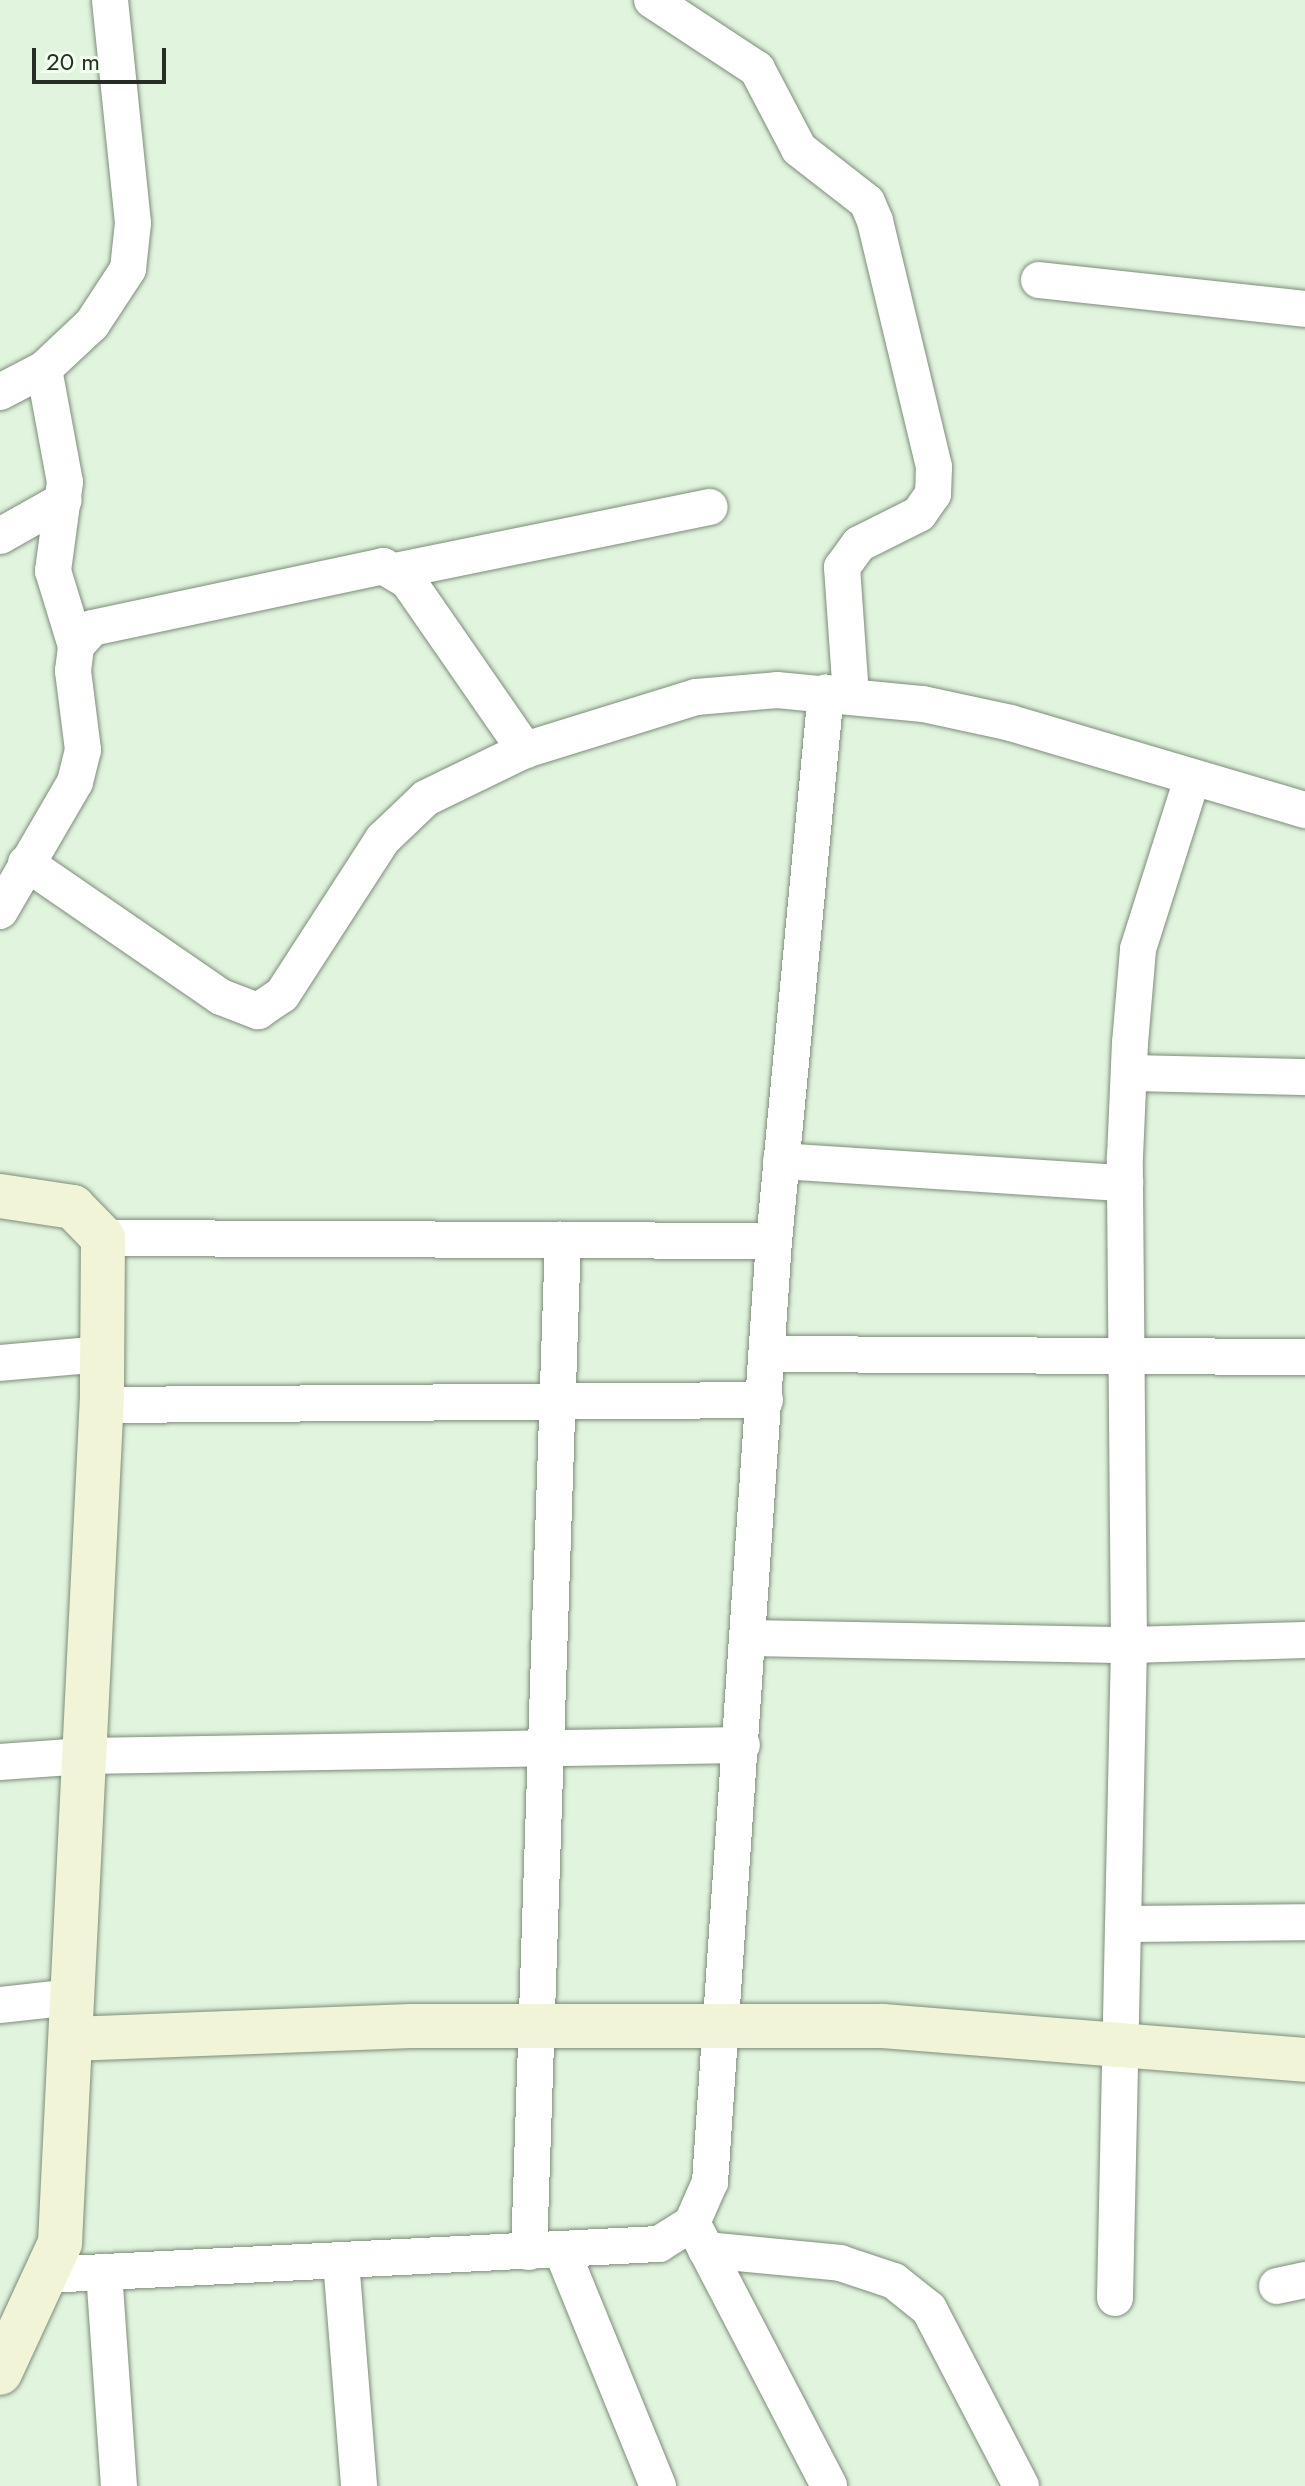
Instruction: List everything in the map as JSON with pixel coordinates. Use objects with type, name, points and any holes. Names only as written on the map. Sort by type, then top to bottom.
[{"type":"street","points":[[0,392],[44,369],[92,324],[128,269],[133,223],[110,0]]},
{"type":"street","points":[[652,0],[757,69],[799,149],[867,202],[875,221],[934,467],[933,494],[919,514],[859,544],[842,567],[839,694],[781,1161],[774,1241],[750,1638],[710,2182],[699,2237],[829,2486]]},
{"type":"street","points":[[1039,280],[1305,309]]},
{"type":"street","points":[[0,911],[14,874],[75,782],[83,750],[73,671],[76,646],[53,571],[64,500],[44,369]]},
{"type":"street","points":[[0,536],[64,500]]},
{"type":"street","points":[[76,646],[92,628],[122,619],[368,566],[395,571],[710,507]]},
{"type":"street","points":[[395,571],[408,581],[525,750]]},
{"type":"street","points":[[14,874],[221,997],[258,1011],[282,995],[383,839],[426,798],[525,750],[696,697],[777,690],[839,694],[1011,723],[1305,810]]},
{"type":"street","points":[[1115,2298],[1123,2045],[1129,1645],[1125,1183],[1129,1073],[1138,949],[1192,779]]},
{"type":"street","points":[[1129,1073],[1305,1077]]},
{"type":"street","points":[[781,1161],[1125,1183]]},
{"type":"street","points":[[0,1196],[73,1207],[103,1238],[101,1405],[60,2243],[46,2275],[12,2320],[0,2373]]},
{"type":"street","points":[[103,1238],[774,1241]]},
{"type":"street","points":[[563,1240],[537,2026],[546,2251],[658,2486]]},
{"type":"street","points":[[0,1363],[102,1354]]},
{"type":"street","points":[[767,1354],[1305,1357]]},
{"type":"street","points":[[101,1405],[765,1400]]},
{"type":"street","points":[[750,1638],[1129,1645],[1305,1640]]},
{"type":"street","points":[[0,1762],[84,1756],[742,1745]]},
{"type":"street","points":[[1125,1924],[1305,1922]]},
{"type":"street","points":[[0,2005],[72,2018],[537,2026],[883,2026],[1305,2060]]},
{"type":"street","points":[[46,2275],[546,2251],[659,2244],[699,2237],[840,2263],[894,2281],[929,2309],[1021,2486]]},
{"type":"street","points":[[341,2261],[359,2486]]},
{"type":"street","points":[[104,2272],[119,2486]]}]
